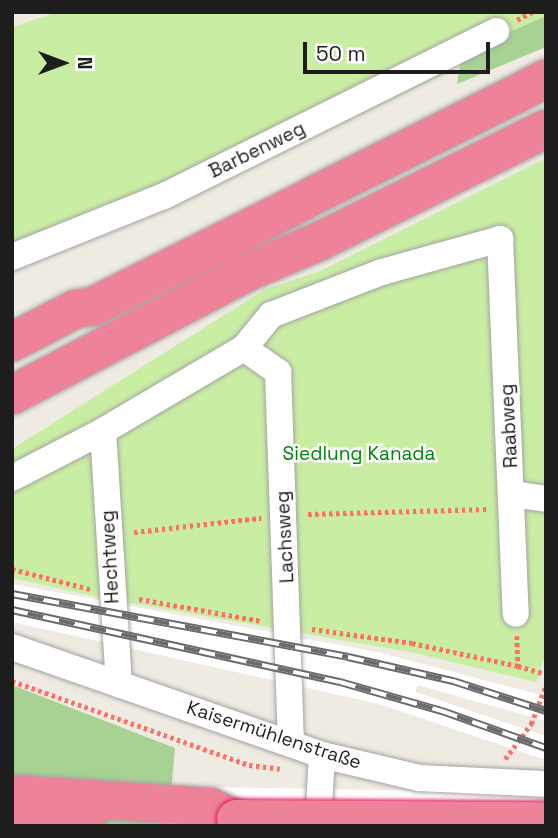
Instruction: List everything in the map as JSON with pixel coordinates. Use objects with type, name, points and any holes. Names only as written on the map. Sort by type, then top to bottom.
[{"type":"highway","points":[[12,342],[76,309],[94,306],[546,79]]},
{"type":"highway","points":[[12,395],[247,272],[320,241],[545,129]]},
{"type":"highway","points":[[12,356],[81,321],[94,306]]},
{"type":"highway","points":[[12,793],[219,815]]},
{"type":"highway","points":[[12,824],[219,815],[545,793]]},
{"type":"street","name":"Barbenweg","points":[[12,257],[164,196],[496,31]]},
{"type":"street","name":"Raabweg","points":[[244,348],[271,315],[383,272],[500,239],[516,614]]},
{"type":"street","points":[[12,478],[103,431],[244,348]]},
{"type":"street","name":"Lachsweg","points":[[244,348],[278,372],[291,744]]},
{"type":"street","name":"Hechtweg","points":[[103,431],[119,684]]},
{"type":"street","points":[[512,494],[546,499]]},
{"type":"street","name":"Kaisermühlenstraße","points":[[12,647],[291,744],[321,764],[419,778],[497,782],[545,793]]},
{"type":"street","points":[[318,826],[321,764]]},
{"type":"street","points":[[541,826],[545,793]]},
{"type":"path","points":[[516,614],[518,666],[546,674]]},
{"type":"path","points":[[12,681],[249,765],[321,764]]},
{"type":"path","points":[[497,782],[506,753],[531,724],[546,685]]},
{"type":"green space","points":[[58,12],[546,12],[546,16],[462,53],[442,75],[170,206],[12,270],[12,27]]},
{"type":"green space","points":[[546,16],[546,47],[457,84],[462,53]]},
{"type":"green space","name":"Siedlung Kanada","points":[[546,158],[546,654],[536,682],[410,652],[107,599],[12,578],[12,449],[264,290],[320,271]]},
{"type":"green space","points":[[12,685],[175,748],[168,826],[12,826]]},
{"type":"pier","points":[[12,584],[377,652],[537,694],[546,697],[546,721],[418,685],[415,692],[546,736],[546,760],[379,704],[12,622]]},
{"type":"pier","points":[[211,787],[546,793],[545,826],[210,826]]},
{"type":"railway","points":[[12,594],[348,657],[453,681],[546,711]]},
{"type":"railway","points":[[12,610],[340,682],[442,711],[546,748]]}]
